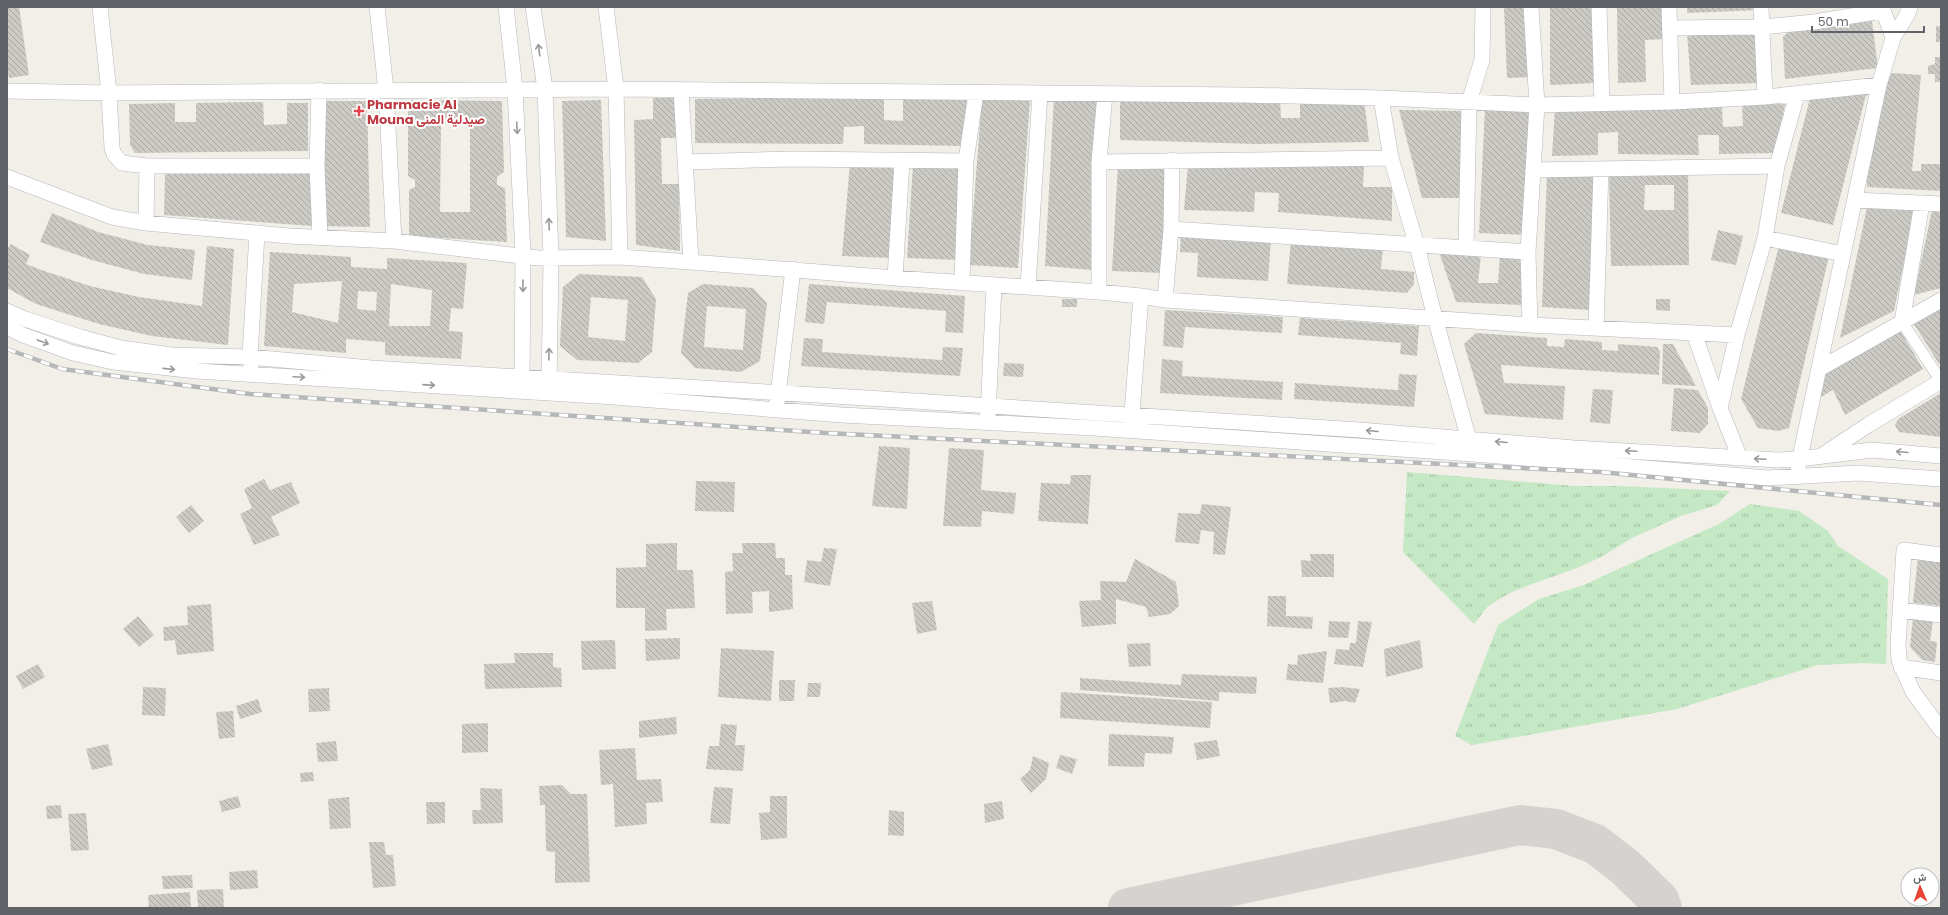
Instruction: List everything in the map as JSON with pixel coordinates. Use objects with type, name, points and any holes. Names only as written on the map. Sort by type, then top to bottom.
[{"type":"street","points":[[100,7],[114,154],[122,164],[147,166],[317,166]]},
{"type":"street","points":[[377,7],[386,90],[394,241]]},
{"type":"street","points":[[506,7],[515,89],[523,256],[522,384]]},
{"type":"street","points":[[534,7],[545,89],[551,258],[549,386]]},
{"type":"street","points":[[606,7],[616,89],[620,257]]},
{"type":"street","points":[[1466,249],[1469,102],[1482,60],[1483,7]]},
{"type":"street","points":[[1530,325],[1528,252],[1537,105],[1531,7]]},
{"type":"street","points":[[1599,7],[1602,103]]},
{"type":"street","points":[[1669,7],[1672,102]]},
{"type":"street","points":[[1762,7],[1766,97]]},
{"type":"street","points":[[1796,478],[1879,85],[1893,38],[1910,7]]},
{"type":"street","points":[[1670,28],[1762,27],[1814,22],[1882,9],[1893,38]]},
{"type":"street","points":[[7,91],[109,93],[319,90],[616,89],[1381,98],[1537,105],[1672,102],[1766,97],[1797,95],[1879,85]]},
{"type":"street","points":[[319,90],[317,166],[320,238]]},
{"type":"street","points":[[681,90],[691,262]]},
{"type":"street","points":[[962,283],[966,161],[976,93]]},
{"type":"street","points":[[1028,286],[1040,93]]},
{"type":"street","points":[[1099,292],[1099,162],[1104,94]]},
{"type":"street","points":[[1720,408],[1737,335],[1765,238],[1777,166],[1797,95]]},
{"type":"street","points":[[1381,98],[1391,158],[1417,246],[1435,318],[1473,454]]},
{"type":"street","points":[[1099,162],[1391,158]]},
{"type":"street","points":[[686,162],[793,159],[966,161]]},
{"type":"street","points":[[1164,300],[1171,229],[1172,160]]},
{"type":"street","points":[[896,278],[902,161]]},
{"type":"street","points":[[146,224],[147,166]]},
{"type":"street","points":[[1533,170],[1777,166]]},
{"type":"street","points":[[1596,328],[1601,169]]},
{"type":"street","points":[[7,177],[112,218],[146,224],[257,234],[394,241],[551,258],[620,257],[962,283],[1028,286],[1141,296],[1164,300],[1530,325],[1737,335]]},
{"type":"street","points":[[1855,200],[1941,204]]},
{"type":"street","points":[[1822,456],[1868,425],[1941,381],[1902,322],[1922,203]]},
{"type":"street","points":[[1171,229],[1528,252]]},
{"type":"street","points":[[252,374],[250,357],[257,234]]},
{"type":"street","points":[[1765,238],[1843,254]]},
{"type":"street","points":[[777,410],[793,269]]},
{"type":"street","points":[[988,423],[994,285]]},
{"type":"street","points":[[1131,431],[1141,296]]},
{"type":"street","points":[[1820,369],[1941,300]]},
{"type":"street","points":[[7,311],[25,319],[80,337],[121,348],[171,355],[250,357],[777,410],[1131,431],[1473,454],[1745,476],[1796,478],[1826,474],[1858,473],[1941,479]]},
{"type":"street","points":[[7,327],[73,353],[113,362],[197,371],[252,374],[522,384]]},
{"type":"street","points":[[1694,333],[1720,408],[1740,458]]},
{"type":"street","points":[[549,386],[778,393],[1469,439],[1574,448],[1740,458],[1800,459],[1872,450],[1941,456]]},
{"type":"street","points":[[1941,555],[1904,550],[1898,645],[1901,667],[1913,692],[1941,730]]},
{"type":"street","points":[[1900,610],[1941,615]]},
{"type":"street","points":[[1901,667],[1941,673]]},
{"type":"green space","points":[[1407,472],[1574,486],[1619,486],[1730,491],[1717,505],[1681,516],[1632,538],[1601,557],[1577,568],[1510,593],[1488,606],[1474,624],[1403,552]]},
{"type":"green space","points":[[1750,504],[1799,511],[1828,531],[1838,546],[1888,579],[1886,664],[1862,663],[1818,665],[1677,709],[1472,745],[1455,736],[1498,625],[1539,599],[1584,585],[1719,524]]},
{"type":"building","points":[[7,7],[19,7],[29,75],[9,78],[7,63]]},
{"type":"building","points":[[1504,7],[1529,7],[1531,77],[1507,78]]},
{"type":"building","points":[[1550,7],[1594,7],[1596,83],[1550,85]]},
{"type":"building","points":[[1617,7],[1665,7],[1666,39],[1645,40],[1646,82],[1618,83]]},
{"type":"building","points":[[1687,7],[1760,7],[1760,10],[1687,13]]},
{"type":"building","points":[[1872,21],[1878,68],[1785,79],[1783,37],[1788,32]]},
{"type":"building","points":[[1936,26],[1941,26],[1941,42],[1936,42]]},
{"type":"building","points":[[1758,32],[1760,83],[1691,85],[1687,33]]},
{"type":"building","points":[[1935,57],[1941,57],[1941,82],[1935,82],[1935,74],[1928,74],[1928,66],[1935,64]]},
{"type":"building","points":[[1892,73],[1921,75],[1912,171],[1921,171],[1921,164],[1941,164],[1941,191],[1867,187],[1867,164],[1884,83]]},
{"type":"building","points":[[1867,91],[1833,225],[1781,213],[1810,98]]},
{"type":"building","points":[[884,96],[884,120],[903,121],[903,96],[968,96],[962,146],[864,144],[864,126],[844,127],[843,144],[695,143],[695,99]]},
{"type":"building","points":[[1054,96],[1101,98],[1092,270],[1045,266]]},
{"type":"building","points":[[1120,97],[1280,98],[1281,118],[1300,118],[1300,99],[1364,99],[1369,142],[1257,144],[1120,140]]},
{"type":"building","points":[[653,98],[678,98],[679,138],[661,138],[662,184],[679,184],[680,251],[636,245],[634,120],[653,119]]},
{"type":"building","points":[[982,98],[1030,100],[1018,268],[969,265]]},
{"type":"building","points":[[408,100],[502,101],[504,172],[497,177],[497,185],[505,188],[507,242],[409,236],[409,190],[415,187],[415,180],[408,176]],"holes":[[[441,124],[470,125],[470,212],[440,212]]]},
{"type":"building","points":[[601,100],[606,241],[566,237],[562,101]]},
{"type":"building","points":[[322,101],[367,101],[370,227],[323,226]]},
{"type":"building","points":[[263,102],[264,125],[287,124],[287,103],[308,103],[308,151],[135,153],[130,145],[129,104],[175,103],[175,122],[196,122],[196,103]]},
{"type":"building","points":[[1785,104],[1776,153],[1719,154],[1719,135],[1698,135],[1699,155],[1618,154],[1618,132],[1598,133],[1598,155],[1552,156],[1555,109],[1722,107],[1723,127],[1743,126],[1742,105]]},
{"type":"building","points":[[1485,108],[1532,110],[1526,235],[1479,233]]},
{"type":"building","points":[[1399,110],[1465,111],[1463,198],[1422,198]]},
{"type":"building","points":[[850,163],[895,165],[891,258],[842,256]]},
{"type":"building","points":[[1118,163],[1168,164],[1164,273],[1112,271]]},
{"type":"building","points":[[913,164],[964,165],[959,260],[907,258]]},
{"type":"building","points":[[1188,164],[1364,164],[1363,187],[1392,187],[1392,221],[1278,212],[1279,193],[1255,192],[1254,212],[1184,210]]},
{"type":"building","points":[[1688,170],[1689,265],[1611,266],[1609,171]],"holes":[[[1645,185],[1674,185],[1674,210],[1644,210]]]},
{"type":"building","points":[[165,172],[313,172],[312,226],[164,215]]},
{"type":"building","points":[[1547,173],[1597,174],[1590,310],[1542,307]]},
{"type":"building","points":[[1867,207],[1915,209],[1894,311],[1840,338]]},
{"type":"building","points":[[1932,210],[1941,211],[1941,288],[1914,295]]},
{"type":"building","points":[[52,213],[98,232],[148,245],[195,250],[192,280],[144,274],[92,260],[40,242]]},
{"type":"building","points":[[1718,230],[1743,236],[1736,265],[1711,260]]},
{"type":"building","points":[[1181,233],[1271,239],[1268,281],[1197,277],[1198,253],[1180,252]]},
{"type":"building","points":[[1291,240],[1383,247],[1381,269],[1414,272],[1414,284],[1407,293],[1287,284]]},
{"type":"building","points":[[11,244],[30,255],[26,264],[90,286],[139,297],[202,306],[207,246],[234,249],[228,345],[152,336],[99,324],[36,304],[7,288],[7,249]]},
{"type":"building","points":[[1779,245],[1829,256],[1789,428],[1778,431],[1758,428],[1741,399]]},
{"type":"building","points":[[270,252],[351,257],[351,267],[387,269],[387,258],[467,263],[463,309],[451,308],[449,331],[463,332],[461,359],[385,355],[385,342],[346,339],[346,353],[264,346]],"holes":[[[342,281],[338,323],[292,312],[294,284]],[[391,284],[432,290],[430,326],[389,326]],[[358,291],[377,292],[376,311],[357,309]]]},
{"type":"building","points":[[1439,252],[1481,255],[1478,283],[1498,283],[1500,256],[1525,257],[1521,305],[1456,302]]},
{"type":"building","points":[[579,274],[642,277],[656,299],[652,352],[638,363],[577,360],[560,346],[563,287]],"holes":[[[591,297],[628,300],[625,341],[588,337]]]},
{"type":"building","points":[[703,284],[753,288],[767,303],[760,361],[741,372],[695,368],[681,353],[688,293]],"holes":[[[707,306],[746,309],[743,350],[704,347]]]},
{"type":"building","points":[[809,284],[965,296],[963,333],[945,332],[946,311],[827,302],[824,324],[805,322]]},
{"type":"building","points":[[1062,299],[1077,299],[1077,307],[1062,307]]},
{"type":"building","points":[[1656,299],[1670,299],[1670,311],[1656,310]]},
{"type":"building","points":[[1941,305],[1941,363],[1939,364],[1912,321]]},
{"type":"building","points":[[1165,310],[1283,317],[1282,333],[1185,327],[1183,348],[1163,346]]},
{"type":"building","points":[[1300,318],[1419,326],[1417,356],[1400,354],[1401,343],[1298,335]]},
{"type":"building","points":[[1900,330],[1923,369],[1845,415],[1833,390],[1819,398],[1824,370]]},
{"type":"building","points":[[1476,333],[1547,338],[1547,346],[1564,347],[1565,339],[1602,342],[1602,350],[1618,351],[1618,344],[1657,347],[1660,352],[1659,375],[1501,365],[1504,383],[1565,386],[1563,420],[1485,414],[1464,344]]},
{"type":"building","points":[[804,338],[823,339],[822,352],[942,360],[943,347],[963,348],[960,376],[801,366]]},
{"type":"building","points":[[1663,344],[1673,344],[1696,386],[1662,384]]},
{"type":"building","points":[[1162,359],[1183,361],[1182,376],[1283,382],[1282,400],[1160,393]]},
{"type":"building","points":[[1004,363],[1024,364],[1023,377],[1003,376]]},
{"type":"building","points":[[1399,374],[1417,375],[1414,407],[1294,399],[1295,383],[1398,390]]},
{"type":"building","points":[[1674,388],[1698,390],[1708,408],[1708,424],[1700,433],[1671,431]]},
{"type":"building","points":[[1593,389],[1613,390],[1610,424],[1590,422]]},
{"type":"building","points":[[1941,393],[1941,437],[1899,432],[1895,425],[1898,419]]},
{"type":"building","points":[[879,446],[910,448],[907,509],[872,506]]},
{"type":"building","points":[[949,448],[984,450],[981,490],[1016,493],[1014,514],[982,511],[981,527],[943,526]]},
{"type":"building","points":[[1071,475],[1091,475],[1088,524],[1038,521],[1041,483],[1070,484]]},
{"type":"building","points":[[264,479],[270,490],[291,482],[300,503],[271,517],[280,535],[254,545],[240,514],[252,508],[244,489]]},
{"type":"building","points":[[696,481],[735,482],[734,512],[695,511]]},
{"type":"building","points":[[1202,504],[1231,507],[1225,555],[1213,554],[1214,532],[1201,530],[1199,544],[1175,542],[1178,513],[1200,514]]},
{"type":"building","points":[[191,505],[204,521],[189,533],[176,517]]},
{"type":"building","points":[[677,543],[677,570],[693,570],[695,608],[666,609],[667,630],[645,631],[645,608],[616,608],[616,568],[646,567],[646,544]]},
{"type":"building","points":[[742,543],[775,543],[776,558],[785,558],[785,575],[792,575],[793,609],[769,612],[769,591],[752,592],[753,613],[726,614],[725,572],[733,571],[732,553],[743,553]]},
{"type":"building","points":[[824,548],[837,549],[830,586],[804,582],[807,560],[821,562]]},
{"type":"building","points":[[1310,554],[1334,554],[1334,577],[1302,577],[1301,560],[1311,561]]},
{"type":"building","points":[[1918,557],[1941,560],[1941,606],[1913,603]]},
{"type":"building","points":[[1135,559],[1176,582],[1179,606],[1170,614],[1149,617],[1146,607],[1116,599],[1116,624],[1082,627],[1079,601],[1101,600],[1100,581],[1126,582]]},
{"type":"building","points":[[1268,596],[1286,596],[1286,616],[1313,617],[1312,629],[1267,626]]},
{"type":"building","points":[[932,601],[937,630],[917,634],[912,603]]},
{"type":"building","points":[[211,604],[214,651],[177,655],[175,640],[164,641],[163,627],[188,625],[187,606]]},
{"type":"building","points":[[138,616],[154,635],[139,647],[123,629]]},
{"type":"building","points":[[1913,618],[1933,621],[1930,641],[1937,642],[1935,662],[1922,660],[1910,647]]},
{"type":"building","points":[[1329,621],[1350,622],[1348,638],[1328,637]]},
{"type":"building","points":[[1358,621],[1372,622],[1363,667],[1334,664],[1336,649],[1349,650],[1350,643],[1356,643]]},
{"type":"building","points":[[680,638],[680,659],[646,661],[645,639]]},
{"type":"building","points":[[615,640],[616,669],[582,670],[581,641]]},
{"type":"building","points":[[1420,640],[1423,668],[1386,677],[1384,649]]},
{"type":"building","points":[[1150,643],[1151,666],[1129,667],[1127,644]]},
{"type":"building","points":[[721,648],[774,651],[771,701],[718,697]]},
{"type":"building","points":[[1327,651],[1323,683],[1286,680],[1288,664],[1297,665],[1298,655]]},
{"type":"building","points":[[514,653],[553,653],[553,667],[561,668],[562,687],[485,689],[484,664],[515,663]]},
{"type":"building","points":[[38,664],[45,677],[23,689],[16,676]]},
{"type":"building","points":[[1182,674],[1257,677],[1256,694],[1219,692],[1219,701],[1080,690],[1080,678],[1181,685]]},
{"type":"building","points":[[779,680],[795,680],[794,701],[779,701]]},
{"type":"building","points":[[808,683],[821,683],[820,697],[807,697]]},
{"type":"building","points":[[143,687],[166,688],[165,716],[142,715]]},
{"type":"building","points":[[1342,687],[1360,689],[1355,703],[1345,701],[1330,703],[1328,688]]},
{"type":"building","points":[[329,688],[330,711],[309,712],[308,689]]},
{"type":"building","points":[[1061,692],[1212,702],[1210,728],[1060,718]]},
{"type":"building","points":[[258,699],[262,712],[240,719],[236,706]]},
{"type":"building","points":[[233,711],[235,737],[219,739],[216,712]]},
{"type":"building","points":[[676,717],[677,734],[639,738],[639,721]]},
{"type":"building","points":[[488,723],[488,752],[462,753],[462,724]]},
{"type":"building","points":[[721,724],[737,725],[735,745],[745,745],[743,771],[706,769],[709,746],[719,746]]},
{"type":"building","points":[[1109,734],[1174,737],[1172,754],[1145,753],[1144,767],[1108,766]]},
{"type":"building","points":[[1217,740],[1220,756],[1197,760],[1194,743]]},
{"type":"building","points":[[336,741],[338,761],[318,762],[316,743]]},
{"type":"building","points":[[108,744],[113,765],[92,770],[86,749]]},
{"type":"building","points":[[635,748],[637,780],[661,779],[663,802],[646,803],[647,824],[615,827],[613,784],[601,785],[599,750]]},
{"type":"building","points":[[1060,755],[1077,759],[1072,774],[1056,768]]},
{"type":"building","points":[[1033,756],[1049,763],[1046,779],[1031,793],[1020,779],[1030,770]]},
{"type":"building","points":[[313,772],[314,781],[301,782],[300,773]]},
{"type":"building","points":[[562,785],[571,794],[587,794],[590,882],[555,883],[555,852],[546,851],[545,805],[540,805],[539,786]]},
{"type":"building","points":[[714,787],[733,788],[730,824],[710,823]]},
{"type":"building","points":[[480,788],[502,789],[503,823],[473,824],[472,810],[481,810]]},
{"type":"building","points":[[238,796],[241,807],[222,812],[219,801]]},
{"type":"building","points":[[770,796],[787,796],[787,838],[761,840],[759,813],[770,812]]},
{"type":"building","points":[[349,797],[351,828],[330,829],[328,799]]},
{"type":"building","points":[[1002,801],[1004,819],[985,823],[984,804]]},
{"type":"building","points":[[426,802],[445,802],[445,823],[427,824]]},
{"type":"building","points":[[61,805],[62,818],[47,819],[46,806]]},
{"type":"building","points":[[889,810],[904,812],[904,836],[888,835]]},
{"type":"building","points":[[86,813],[89,850],[71,851],[68,814]]},
{"type":"building","points":[[369,842],[384,842],[386,855],[393,855],[396,886],[373,888]]},
{"type":"building","points":[[257,870],[258,888],[230,890],[229,872]]},
{"type":"building","points":[[192,875],[193,888],[163,889],[162,876]]},
{"type":"building","points":[[223,889],[224,908],[198,908],[197,890]]},
{"type":"building","points":[[190,892],[191,908],[149,908],[148,895]]},
{"type":"taxiway","points":[[1128,908],[1520,825],[1556,829],[1595,844],[1625,867],[1659,900],[1662,908]]},
{"type":"railway","points":[[7,349],[62,369],[250,394],[826,433],[1601,472],[1941,505]]},
{"type":"place","name":"Pharmacie Al Mouna صيدلية المنى","points":[[359,111]]}]
